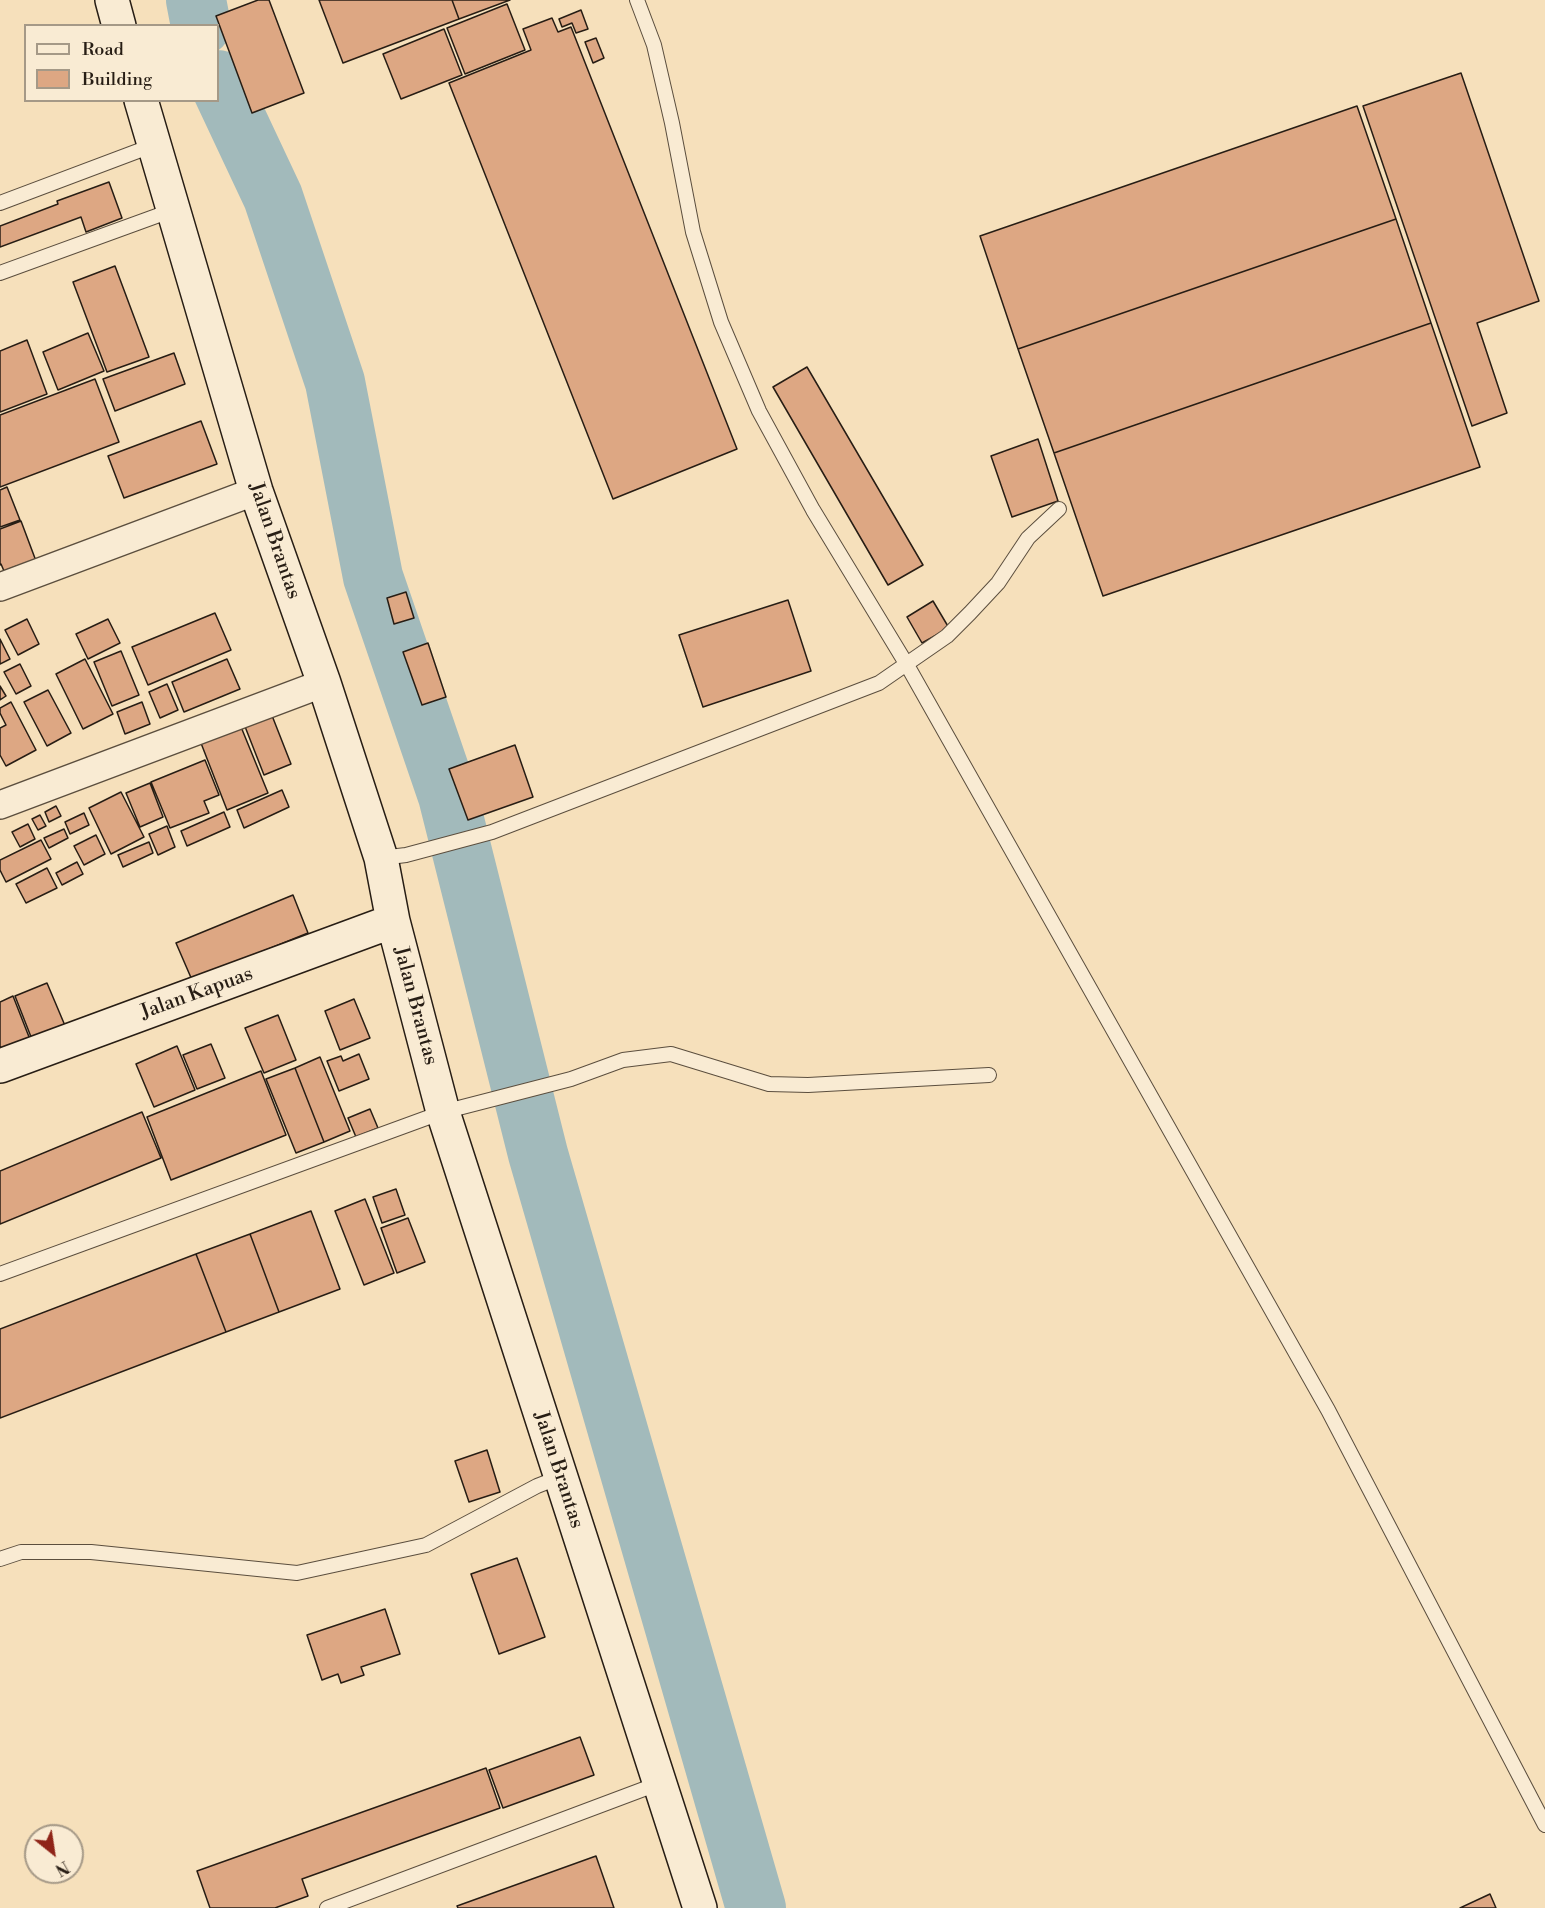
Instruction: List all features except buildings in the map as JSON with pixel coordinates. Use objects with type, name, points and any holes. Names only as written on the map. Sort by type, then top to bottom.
[{"type":"main road","points":[[112,0],[118,24]]},
{"type":"main road","name":"Jalan Brantas","points":[[142,102],[256,491],[324,683],[394,856],[393,921],[443,1112],[700,1908]]},
{"type":"main road","name":"Jalan Kapuas","points":[[0,1066],[393,921]]},
{"type":"street","points":[[0,586],[256,491]]},
{"type":"street","points":[[0,805],[324,683]]},
{"type":"lane","points":[[637,0],[654,45],[693,232],[721,322],[759,411],[813,510],[907,665],[1328,1410],[1545,1825]]},
{"type":"lane","points":[[0,203],[154,145]]},
{"type":"lane","points":[[0,273],[173,209]]},
{"type":"lane","points":[[394,856],[492,832],[879,683],[947,636],[970,614],[998,583],[1028,538],[1059,508]]},
{"type":"lane","points":[[0,1274],[443,1112],[561,1081],[623,1060],[671,1054],[769,1084],[808,1085],[989,1075]]},
{"type":"lane","points":[[0,1558],[21,1552],[91,1552],[297,1573],[426,1545],[537,1486],[560,1477]]},
{"type":"lane","points":[[327,1908],[660,1783]]},
{"type":"waterway","points":[[196,0],[201,24]]},
{"type":"waterway","points":[[219,82],[273,197],[335,382],[373,577],[448,796],[538,1154],[756,1908]]}]
